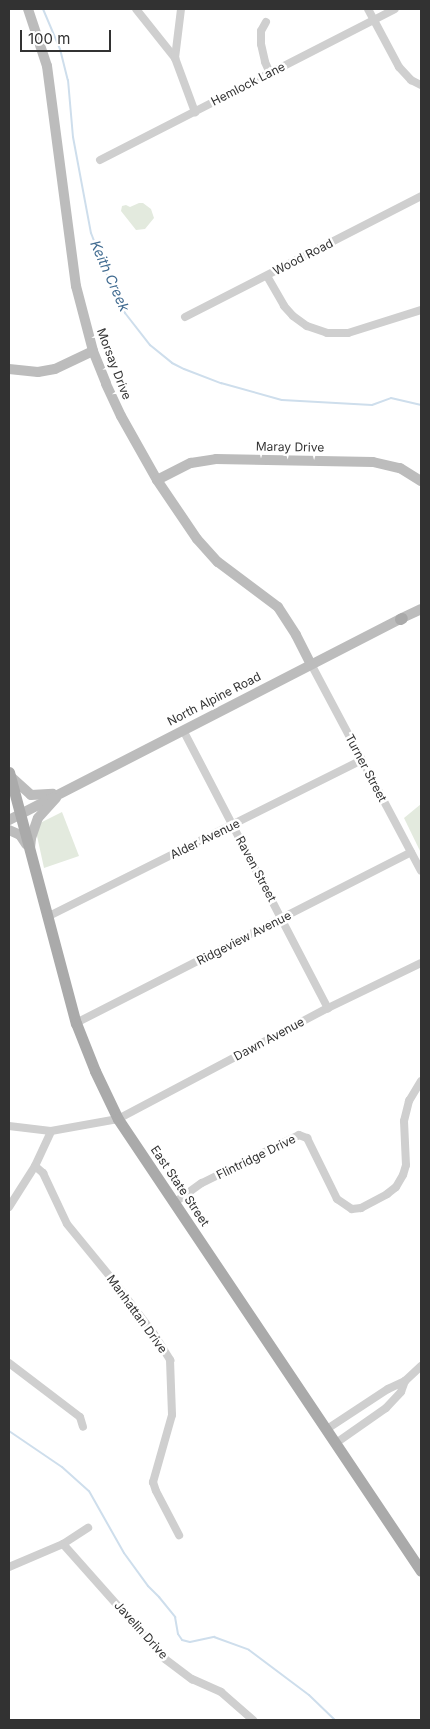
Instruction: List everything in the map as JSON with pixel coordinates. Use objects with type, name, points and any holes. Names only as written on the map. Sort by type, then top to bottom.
[{"type":"main road","name":"East State Street","points":[[9,774],[76,1023],[95,1071],[118,1119],[421,1571]]},
{"type":"street","name":"Morsay Drive","points":[[28,9],[47,66],[76,286],[93,351],[121,416],[157,480],[197,540],[218,562],[278,608],[289,622],[311,664]]},
{"type":"street","points":[[136,9],[176,58],[195,112]]},
{"type":"street","points":[[176,58],[181,9]]},
{"type":"street","points":[[368,9],[399,67],[411,80],[421,85]]},
{"type":"street","name":"Hemlock Lane","points":[[100,160],[395,9]]},
{"type":"street","points":[[266,22],[261,30],[260,44],[264,62],[270,73]]},
{"type":"street","name":"Wood Road","points":[[185,318],[421,196]]},
{"type":"street","points":[[268,276],[284,306],[293,316],[307,326],[327,333],[348,333],[421,310]]},
{"type":"street","points":[[9,369],[38,372],[55,369],[93,351]]},
{"type":"street","name":"Maray Drive","points":[[157,480],[191,463],[216,459],[373,462],[400,468],[421,481]]},
{"type":"street","name":"North Alpine Road","points":[[9,820],[421,609]]},
{"type":"street","name":"Turner Street","points":[[311,664],[421,871]]},
{"type":"street","name":"Raven Street","points":[[183,730],[328,1008]]},
{"type":"street","name":"Alder Avenue","points":[[47,917],[362,760]]},
{"type":"street","points":[[9,774],[30,795],[59,794]]},
{"type":"street","points":[[9,774],[9,797]]},
{"type":"street","points":[[30,851],[31,838],[38,818],[59,794]]},
{"type":"street","points":[[9,830],[20,835],[30,851]]},
{"type":"street","name":"Ridgeview Avenue","points":[[76,1023],[411,852]]},
{"type":"street","name":"Dawn Avenue","points":[[9,1126],[51,1131],[118,1119],[328,1008],[421,963]]},
{"type":"street","name":"Flintridge Drive","points":[[174,1203],[202,1183],[299,1135],[307,1138],[337,1199],[352,1209],[361,1208],[388,1194],[396,1187],[403,1175],[406,1165],[404,1121],[409,1101],[421,1081]]},
{"type":"street","points":[[9,1207],[35,1166],[51,1131]]},
{"type":"street","name":"Manhattan Drive","points":[[35,1166],[43,1173],[67,1224],[154,1334],[170,1360],[172,1415],[153,1482],[179,1535]]},
{"type":"street","points":[[9,1363],[80,1417],[83,1427]]},
{"type":"street","points":[[327,1429],[380,1394],[405,1382],[421,1366]]},
{"type":"street","points":[[336,1443],[386,1408],[401,1392],[405,1382]]},
{"type":"street","points":[[9,1567],[63,1544],[88,1528]]},
{"type":"street","name":"Javelin Drive","points":[[63,1544],[165,1659],[192,1679],[221,1692],[253,1720]]},
{"type":"shaded area","points":[[143,203],[151,209],[154,218],[145,229],[136,230],[121,211],[122,206],[130,207]]},
{"type":"shaded area","points":[[421,804],[421,853],[404,818]]},
{"type":"shaded area","points":[[62,812],[79,856],[44,868],[37,836],[38,824]]},
{"type":"waterway","name":"Keith Creek","points":[[43,9],[60,49],[68,80],[73,137],[91,233],[109,280],[125,313],[150,345],[172,363],[184,369],[221,383],[282,400],[372,405],[391,398],[421,405]]},
{"type":"waterway","points":[[9,1431],[62,1467],[89,1491],[124,1553],[148,1586],[175,1617],[178,1634],[182,1640],[190,1642],[214,1637],[249,1650],[309,1695],[335,1720]]}]
